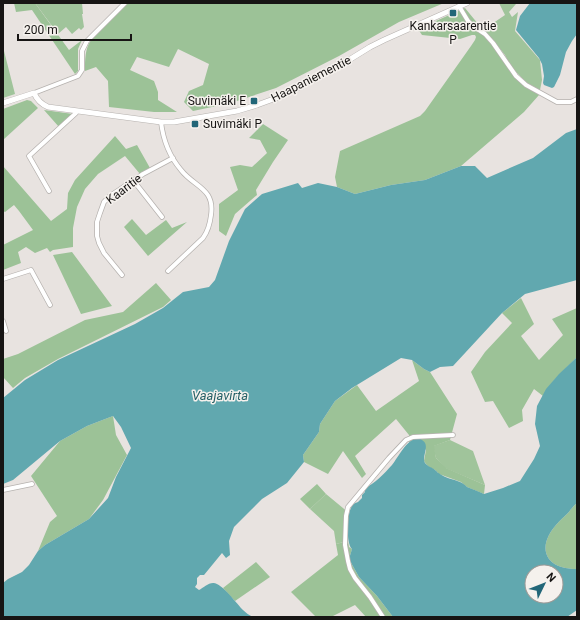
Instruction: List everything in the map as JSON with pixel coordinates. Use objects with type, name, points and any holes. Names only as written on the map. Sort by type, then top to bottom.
[{"type":"street","points":[[3,104],[78,76],[82,70],[82,51],[86,42],[125,3]]},
{"type":"street","name":"Haapaniementie","points":[[34,93],[38,101],[48,107],[161,122],[174,122],[237,111],[257,105],[299,87],[384,40],[467,3]]},
{"type":"street","points":[[459,6],[468,21],[494,43],[516,76],[526,85],[557,102],[571,102],[577,99]]},
{"type":"street","points":[[49,191],[29,156],[76,114],[76,111]]},
{"type":"street","points":[[161,122],[164,138],[180,170],[205,191],[212,206],[210,225],[203,238],[168,271]]},
{"type":"street","name":"Kaaritie","points":[[122,275],[104,253],[97,236],[97,222],[104,202],[133,180],[173,158]]},
{"type":"street","points":[[133,180],[162,217]]},
{"type":"street","points":[[3,279],[31,270],[50,306]]},
{"type":"street","points":[[3,321],[6,331]]},
{"type":"street","points":[[382,617],[350,569],[345,545],[346,516],[348,507],[406,440],[413,437],[453,435]]},
{"type":"street","points":[[3,490],[32,484]]},
{"type":"green space","points":[[14,3],[35,3],[69,50],[82,40],[78,49],[78,71],[75,74],[32,10],[16,12]]},
{"type":"green space","points":[[35,3],[82,3],[84,27],[81,30],[79,28],[72,34],[66,27],[58,34]]},
{"type":"green space","points":[[127,3],[444,3],[399,22],[339,56],[276,88],[231,103],[193,111],[184,102],[189,91],[203,85],[209,64],[178,49],[169,67],[137,57],[130,70],[154,81],[158,92],[158,100],[177,112],[154,112],[109,107],[108,81],[96,67],[85,71],[86,51],[89,43]]},
{"type":"green space","points":[[499,3],[516,3],[509,12],[512,17],[518,12],[515,31],[540,60],[542,80],[540,90],[527,83],[511,67],[505,55],[483,30],[505,15]]},
{"type":"green space","points":[[465,8],[483,30],[483,35],[515,77],[539,95],[524,112],[461,166],[425,180],[391,185],[355,194],[337,187],[335,177],[340,151],[420,116],[425,111],[476,37],[475,35],[472,35],[460,39],[422,35],[418,29]]},
{"type":"green space","points":[[3,47],[15,94],[3,98]]},
{"type":"green space","points":[[27,100],[31,101],[38,108],[3,140],[3,109]]},
{"type":"green space","points":[[44,110],[73,114],[59,127]]},
{"type":"green space","points":[[263,124],[288,140],[256,190],[257,195],[235,214],[226,236],[219,231],[219,204],[238,190],[230,167],[240,165],[252,167],[267,153],[260,140],[249,138]]},
{"type":"green space","points":[[115,136],[126,149],[137,145],[150,168],[140,174],[125,156],[98,174],[85,189],[77,207],[73,228],[73,247],[53,250],[50,252],[47,248],[35,253],[26,247],[18,252],[21,263],[3,270],[3,245],[33,230],[14,205],[5,212],[3,211],[3,166],[51,221],[67,209],[68,193],[75,180]]},
{"type":"green space","points":[[132,219],[146,235],[166,220],[172,228],[187,222],[148,256],[124,227]]},
{"type":"green space","points":[[72,252],[112,306],[81,314],[53,255]]},
{"type":"green space","points":[[156,283],[171,300],[163,307],[58,359],[25,378],[13,388],[3,377],[3,359],[18,354],[85,320],[123,312]]},
{"type":"green space","points":[[521,298],[534,324],[521,336],[539,360],[563,335],[552,319],[577,308],[577,357],[554,380],[543,396],[534,389],[522,410],[523,421],[509,428],[493,401],[485,402],[471,372],[485,352],[512,323],[502,313]]},
{"type":"green space","points":[[412,360],[430,372],[457,414],[450,440],[434,446],[436,458],[446,468],[485,485],[484,494],[467,487],[461,482],[439,474],[429,467],[424,461],[426,450],[416,439],[409,442],[409,435],[396,419],[355,456],[366,474],[362,478],[343,451],[328,474],[304,462],[303,455],[319,432],[320,424],[335,401],[357,385],[376,411],[419,381]]},
{"type":"green space","points":[[113,416],[116,435],[127,455],[103,500],[89,519],[45,545],[38,551],[50,522],[57,516],[31,476],[60,441],[87,426]]},
{"type":"green space","points":[[450,440],[473,451],[485,485],[445,468],[436,458],[433,446]]},
{"type":"green space","points":[[317,484],[326,494],[310,509],[300,499]]},
{"type":"green space","points":[[326,494],[349,513],[348,541],[336,544],[334,531],[310,509]]},
{"type":"green space","points":[[577,503],[577,569],[569,569],[564,568],[564,564],[555,564],[549,559],[546,550],[546,541],[558,522]]},
{"type":"green space","points":[[348,541],[349,547],[352,549],[349,559],[359,577],[377,596],[393,617],[366,617],[355,605],[331,617],[316,617],[291,592],[338,555],[336,544]]},
{"type":"green space","points":[[256,562],[270,577],[235,601],[223,588]]},
{"type":"water","points":[[530,3],[577,3],[577,34],[566,52],[560,75],[552,88],[544,85],[542,64],[539,58],[516,30],[520,16]]},
{"type":"water","name":"Vaajavirta","points":[[577,129],[577,280],[525,294],[502,313],[453,366],[440,367],[430,372],[412,360],[401,358],[352,388],[335,401],[320,424],[319,432],[303,455],[304,462],[287,483],[262,499],[234,527],[229,541],[230,555],[226,558],[222,553],[204,575],[200,575],[197,578],[197,584],[195,587],[199,590],[213,583],[220,586],[244,611],[253,617],[3,617],[3,583],[22,572],[29,565],[38,551],[45,545],[89,519],[108,498],[116,477],[131,448],[121,427],[113,416],[87,426],[60,441],[13,480],[3,484],[3,398],[25,380],[58,360],[135,324],[163,308],[183,292],[209,287],[215,280],[229,241],[245,209],[262,194],[298,183],[302,188],[318,183],[337,187],[355,194],[391,185],[425,180],[461,166],[475,166],[487,178],[533,158],[566,133]]},
{"type":"water","points":[[577,357],[577,503],[557,524],[546,541],[547,555],[554,564],[524,564],[524,604],[564,604],[564,568],[577,569],[577,610],[567,617],[393,617],[377,596],[359,577],[349,559],[352,549],[348,537],[348,522],[349,513],[353,504],[362,498],[362,495],[365,492],[364,489],[383,475],[395,462],[405,447],[413,440],[418,438],[425,442],[426,445],[424,460],[426,464],[438,473],[461,482],[467,487],[484,494],[520,481],[534,459],[540,446],[535,424],[537,406],[546,389]]},
{"type":"place","name":"Kankarsaarentie P","points":[[453,13]]},
{"type":"place","name":"Suvimäki E","points":[[254,101]]},
{"type":"place","name":"Suvimäki P","points":[[195,124]]}]
